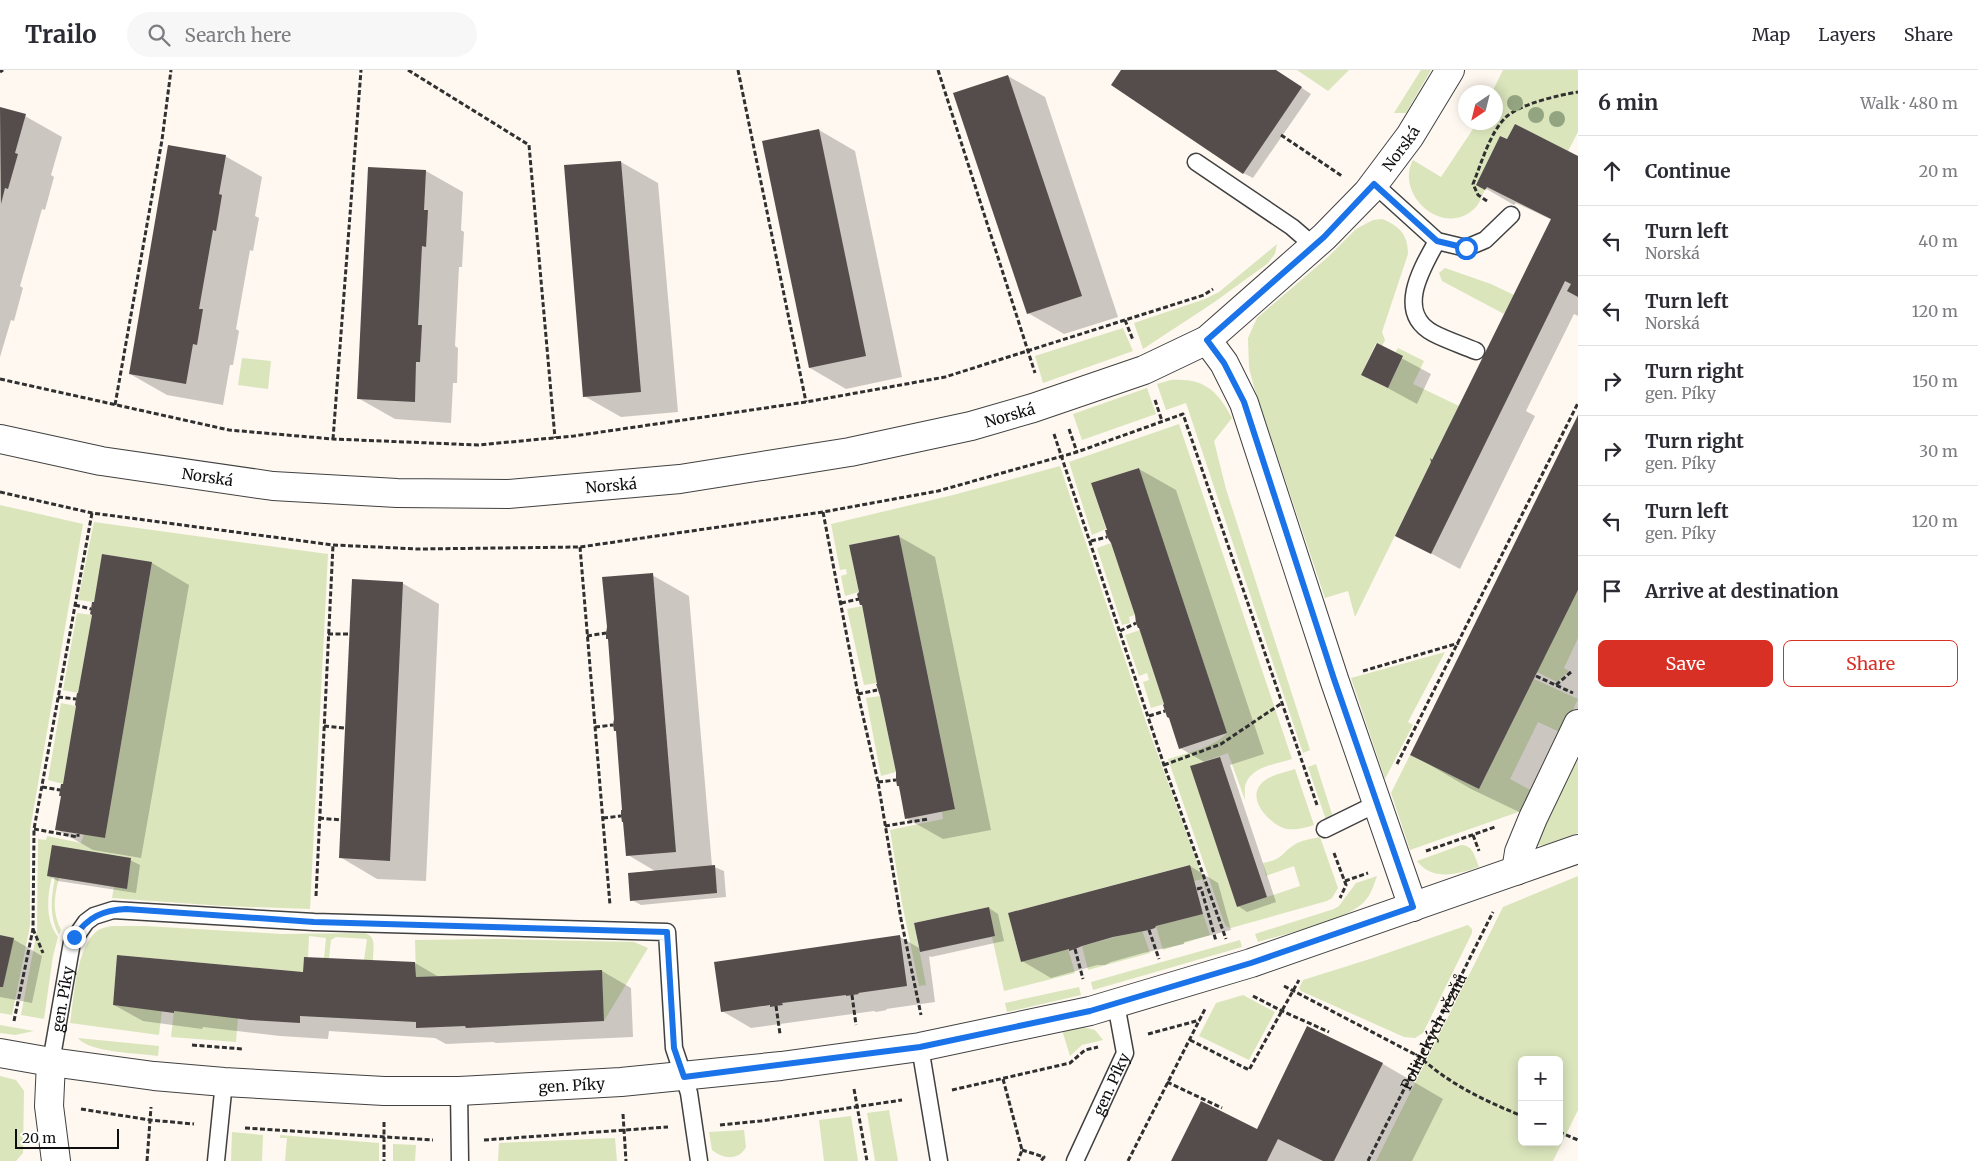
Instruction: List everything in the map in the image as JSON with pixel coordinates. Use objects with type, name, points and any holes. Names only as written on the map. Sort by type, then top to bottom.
[{"type":"street","name":"Norská","points":[[0,439],[101,461],[273,486],[397,493],[508,494],[680,479],[850,452],[971,426],[1033,408],[1144,370],[1207,340],[1314,246],[1374,184],[1410,136],[1450,70]]},
{"type":"street","points":[[1207,340],[1224,363],[1244,402],[1334,679],[1413,907],[1578,848]]},
{"type":"street","points":[[1516,871],[1519,852],[1533,818],[1578,724]]},
{"type":"street","name":"gen. Píky","points":[[0,1053],[154,1076],[384,1091],[458,1091],[684,1077],[920,1047],[1116,1004],[1251,963],[1413,907]]},
{"type":"street","points":[[51,1062],[50,1106],[56,1161]]},
{"type":"lane","points":[[1196,162],[1292,227],[1314,246]]},
{"type":"lane","points":[[1374,184],[1437,241],[1466,248],[1485,240],[1510,217]]},
{"type":"lane","points":[[1437,241],[1420,273],[1413,295],[1417,319],[1432,332],[1476,351]]},
{"type":"lane","points":[[1325,829],[1376,804]]},
{"type":"lane","name":"gen. Píky","points":[[51,1062],[72,942],[86,922],[94,916],[113,910],[126,909],[314,922],[667,932],[674,1048],[690,1093],[699,1161]]},
{"type":"lane","name":"gen. Píky","points":[[1075,1161],[1126,1053],[1116,1004]]},
{"type":"lane","points":[[920,1047],[939,1161]]},
{"type":"lane","points":[[216,1161],[224,1082]]},
{"type":"lane","points":[[458,1091],[460,1161]]},
{"type":"path","points":[[115,405],[162,140],[171,70]]},
{"type":"path","points":[[333,439],[361,70]]},
{"type":"path","points":[[408,70],[529,145],[555,438]]},
{"type":"path","points":[[738,70],[806,402]]},
{"type":"path","points":[[938,70],[1030,350]]},
{"type":"path","points":[[1510,217],[1478,194],[1473,184],[1495,132],[1506,118],[1520,109],[1578,92]]},
{"type":"path","points":[[1281,135],[1342,176]]},
{"type":"path","points":[[0,379],[229,430],[333,439],[478,445],[555,438],[806,402],[945,377],[1204,295],[1218,286]]},
{"type":"path","points":[[1376,804],[1459,643],[1578,403]]},
{"type":"path","points":[[0,492],[92,513],[333,544],[418,549],[580,547],[823,512],[938,491],[1076,452],[1183,414],[1325,829]]},
{"type":"path","points":[[1068,426],[1076,452]]},
{"type":"path","points":[[1062,456],[1164,765],[1227,939]]},
{"type":"path","points":[[823,512],[858,694],[878,782],[901,919],[921,1015]]},
{"type":"path","points":[[14,1021],[32,933],[34,829],[92,513]]},
{"type":"path","points":[[1091,541],[1107,537]]},
{"type":"path","points":[[315,905],[333,544]]},
{"type":"path","points":[[580,547],[612,931]]},
{"type":"path","points":[[841,603],[859,600]]},
{"type":"path","points":[[75,605],[91,609]]},
{"type":"path","points":[[1120,631],[1136,623]]},
{"type":"path","points":[[587,636],[606,633]]},
{"type":"path","points":[[328,634],[350,634]]},
{"type":"path","points":[[1334,679],[1459,643]]},
{"type":"path","points":[[1556,686],[1571,672]]},
{"type":"path","points":[[1536,676],[1578,695]]},
{"type":"path","points":[[858,694],[877,690]]},
{"type":"path","points":[[58,697],[76,699]]},
{"type":"path","points":[[1164,765],[1216,746],[1282,703]]},
{"type":"path","points":[[1149,716],[1165,711]]},
{"type":"path","points":[[595,727],[613,725]]},
{"type":"path","points":[[324,726],[345,728]]},
{"type":"path","points":[[878,782],[896,780]]},
{"type":"path","points":[[42,787],[60,790]]},
{"type":"path","points":[[603,818],[621,816]]},
{"type":"path","points":[[319,818],[341,820]]},
{"type":"path","points":[[885,826],[928,819]]},
{"type":"path","points":[[34,829],[78,837],[78,834]]},
{"type":"path","points":[[1422,852],[1473,835]]},
{"type":"path","points":[[1345,881],[1376,870]]},
{"type":"path","points":[[1197,889],[1201,888],[1216,942]]},
{"type":"path","name":"Politických vězňů","points":[[1368,1161],[1494,911]]},
{"type":"path","points":[[1149,930],[1159,959]]},
{"type":"path","points":[[1075,949],[1083,979]]},
{"type":"path","points":[[1128,1161],[1190,1040],[1249,1070],[1292,991],[1420,1057],[1430,1066],[1483,1100],[1518,1114]]},
{"type":"path","points":[[1249,994],[1329,1032]]},
{"type":"path","points":[[852,995],[856,1026]]},
{"type":"path","points":[[776,1006],[781,1037]]},
{"type":"path","points":[[1143,1035],[1200,1020]]},
{"type":"path","points":[[188,1044],[252,1049]]},
{"type":"path","points":[[718,1125],[761,1121],[928,1095],[1070,1063],[1085,1050],[1106,1044]]},
{"type":"path","points":[[1003,1079],[1022,1150],[1018,1161]]},
{"type":"path","points":[[1168,1082],[1222,1108]]},
{"type":"path","points":[[384,1091],[384,1161]]},
{"type":"path","points":[[857,1107],[867,1161]]},
{"type":"path","points":[[76,1108],[150,1120],[219,1126],[384,1138],[459,1141],[669,1127]]},
{"type":"path","points":[[147,1161],[150,1120]]},
{"type":"path","points":[[624,1130],[626,1161]]},
{"type":"path","points":[[1563,1134],[1578,1140]]},
{"type":"path","points":[[1022,1150],[1044,1157],[1041,1161]]},
{"type":"green space","points":[[1297,70],[1349,70],[1328,91]]},
{"type":"green space","points":[[1421,70],[1431,70],[1406,113],[1394,113]]},
{"type":"green space","points":[[1503,70],[1578,70],[1578,132],[1568,151],[1515,124],[1507,139],[1500,136],[1477,185],[1485,190],[1476,207],[1464,216],[1450,218],[1437,216],[1416,199],[1410,187],[1409,173],[1413,160],[1441,177],[1472,130],[1503,130],[1503,85],[1496,85]]},
{"type":"green space","points":[[1382,219],[1394,225],[1405,236],[1408,254],[1382,332],[1385,340],[1382,346],[1376,343],[1361,375],[1388,388],[1403,357],[1395,353],[1398,348],[1424,361],[1413,384],[1459,406],[1432,460],[1430,459],[1431,462],[1355,617],[1348,591],[1325,598],[1254,387],[1249,368],[1248,338],[1257,318],[1328,257],[1356,229],[1373,220]]},
{"type":"green space","points":[[1277,244],[1275,254],[1267,264],[1213,303],[1143,349],[1134,323],[1205,299],[1219,292]]},
{"type":"green space","points":[[1445,268],[1491,284],[1514,295],[1504,314],[1442,281],[1439,273]]},
{"type":"green space","points":[[1123,328],[1133,351],[1043,383],[1035,356]]},
{"type":"green space","points":[[242,358],[271,361],[268,389],[238,385]]},
{"type":"green space","points":[[1171,380],[1192,381],[1208,388],[1221,400],[1232,418],[1214,441],[1226,489],[1310,750],[1303,753],[1186,403],[1166,410],[1157,384]]},
{"type":"green space","points":[[1147,388],[1156,414],[1082,440],[1073,414]]},
{"type":"green space","points":[[1179,424],[1292,759],[1266,766],[1249,777],[1245,785],[1245,800],[1228,753],[1191,766],[1237,907],[1300,886],[1294,866],[1266,876],[1263,863],[1278,858],[1297,843],[1320,837],[1338,888],[1332,898],[1327,901],[1231,928],[1226,926],[1224,922],[1168,759],[1215,743],[1227,733],[1139,468],[1091,483],[1106,529],[1092,535],[1069,462]]},
{"type":"green space","points":[[1060,466],[1147,725],[1203,879],[1214,918],[1202,879],[1194,881],[1189,865],[1008,913],[1021,962],[1068,949],[1075,973],[1004,991],[992,937],[995,936],[989,907],[914,923],[926,985],[919,986],[902,903],[890,830],[943,819],[942,811],[955,808],[899,535],[849,545],[859,592],[845,596],[841,576],[847,574],[846,569],[840,570],[831,524],[953,495]]},
{"type":"green space","points":[[0,505],[83,524],[30,830],[30,926],[12,1015],[0,1013],[0,987],[3,987],[13,938],[0,935]]},
{"type":"green space","points":[[94,522],[328,554],[310,909],[223,906],[112,898],[114,887],[47,876],[52,877],[48,900],[49,916],[58,937],[53,956],[44,1019],[21,1015],[37,931],[38,839],[46,840],[47,836],[81,843],[84,834],[105,838],[152,563],[103,554],[94,602],[78,600]]},
{"type":"green space","points":[[1111,543],[1135,615],[1129,617],[1130,623],[1122,625],[1097,548]]},
{"type":"green space","points":[[1578,590],[1578,638],[1564,668],[1569,671],[1557,682],[1537,672]]},
{"type":"green space","points":[[862,606],[877,683],[864,685],[847,609]]},
{"type":"green space","points":[[77,613],[92,615],[78,693],[63,690]]},
{"type":"green space","points":[[1140,630],[1164,704],[1151,708],[1143,682],[1149,680],[1147,673],[1139,676],[1125,635]]},
{"type":"green space","points":[[1445,652],[1408,722],[1413,725],[1385,779],[1351,678]]},
{"type":"green space","points":[[1534,679],[1578,699],[1562,733],[1538,722],[1510,779],[1534,792],[1527,809],[1410,850],[1391,793],[1410,755],[1479,789]]},
{"type":"green space","points":[[880,696],[896,772],[881,776],[866,698]]},
{"type":"green space","points":[[61,703],[76,706],[63,784],[48,780]]},
{"type":"green space","points":[[1578,754],[1578,833],[1545,845],[1533,846]]},
{"type":"green space","points":[[1316,764],[1333,817],[1326,820],[1308,767]]},
{"type":"green space","points":[[1295,769],[1314,825],[1287,829],[1275,823],[1263,812],[1257,798],[1257,791],[1260,785],[1267,779]]},
{"type":"green space","points":[[1461,845],[1471,849],[1479,867],[1454,874],[1438,874],[1423,868],[1417,861]]},
{"type":"green space","points":[[1377,876],[1369,895],[1357,908],[1315,926],[1258,942],[1255,934],[1334,909],[1339,906],[1356,883]]},
{"type":"green space","points":[[1578,876],[1578,1110],[1563,1141],[1563,1056],[1518,1056],[1518,1146],[1560,1146],[1553,1161],[1376,1161],[1503,907]]},
{"type":"green space","points":[[55,878],[59,878],[55,904],[56,917],[61,930],[59,935],[52,914]]},
{"type":"green space","points":[[1203,914],[1210,935],[1163,950],[1156,926]]},
{"type":"green space","points":[[1468,925],[1472,929],[1472,933],[1423,1033],[1415,1038],[1404,1037],[1301,991],[1299,988],[1303,980]]},
{"type":"green space","points":[[112,926],[145,926],[282,934],[365,933],[373,940],[373,960],[364,960],[367,939],[336,937],[331,940],[329,958],[324,958],[326,938],[309,936],[308,957],[304,957],[303,972],[117,955],[113,1005],[162,1010],[159,1035],[70,1023],[77,974],[84,949],[97,931]]},
{"type":"green space","points":[[1142,930],[1150,953],[1088,970],[1082,946]]},
{"type":"green space","points":[[498,939],[634,942],[648,948],[604,1021],[602,970],[416,977],[415,940]]},
{"type":"green space","points":[[1240,940],[1242,947],[1093,990],[1091,982]]},
{"type":"green space","points":[[1079,987],[1081,995],[1007,1012],[1005,1003]]},
{"type":"green space","points":[[1243,995],[1275,1012],[1249,1060],[1199,1036],[1216,1003]]},
{"type":"green space","points":[[174,1011],[238,1017],[236,1042],[171,1037]]},
{"type":"green space","points":[[0,1025],[34,1031],[15,1035],[0,1033]]},
{"type":"green space","points":[[1083,1027],[1095,1030],[1103,1040],[1082,1045],[1070,1056],[1062,1030]]},
{"type":"green space","points":[[78,1038],[159,1046],[158,1056],[93,1047]]},
{"type":"green space","points":[[0,1076],[16,1080],[24,1091],[23,1153],[16,1161],[0,1161]]},
{"type":"green space","points":[[889,1110],[898,1161],[875,1161],[867,1113]]},
{"type":"green space","points":[[851,1116],[858,1161],[824,1161],[819,1120]]},
{"type":"green space","points":[[744,1130],[746,1147],[739,1155],[726,1157],[712,1150],[709,1132]]},
{"type":"green space","points":[[232,1132],[263,1135],[262,1161],[231,1161]]},
{"type":"green space","points":[[280,1135],[379,1143],[379,1161],[285,1161],[287,1138],[280,1138]]},
{"type":"green space","points":[[615,1138],[617,1161],[498,1161],[499,1143]]},
{"type":"green space","points":[[393,1144],[416,1145],[415,1161],[393,1161]]},
{"type":"building","points":[[1121,70],[1276,70],[1302,87],[1243,174],[1111,85]]},
{"type":"building","points":[[1008,75],[1082,296],[1027,314],[953,93]]},
{"type":"building","points":[[0,107],[26,114],[15,153],[18,154],[8,189],[5,188],[1,204]]},
{"type":"building","points":[[1515,124],[1578,156],[1578,297],[1567,291],[1571,284],[1565,281],[1431,554],[1395,536],[1431,462],[1430,458],[1432,460],[1551,219],[1487,187],[1485,190],[1476,185],[1500,136],[1507,139]]},
{"type":"building","points":[[819,129],[866,356],[809,368],[762,141]]},
{"type":"building","points":[[168,145],[226,155],[219,194],[222,195],[216,231],[213,230],[199,309],[203,309],[197,345],[193,344],[186,384],[129,374]]},
{"type":"building","points":[[621,161],[641,392],[583,397],[564,165]]},
{"type":"building","points":[[368,167],[426,170],[424,210],[428,210],[426,247],[422,246],[418,325],[422,325],[420,362],[416,362],[415,402],[357,399]]},
{"type":"building","points":[[1377,343],[1403,356],[1388,388],[1361,375]]},
{"type":"building","points":[[1578,415],[1578,590],[1479,789],[1410,755]]},
{"type":"building","points":[[1139,468],[1227,733],[1179,749],[1111,543],[1107,537],[1105,530],[1107,530],[1091,483]]},
{"type":"building","points":[[899,535],[955,809],[905,819],[876,684],[862,605],[860,605],[857,594],[859,592],[849,545]]},
{"type":"building","points":[[102,554],[152,562],[105,838],[55,830],[61,796],[59,796],[61,784],[63,784],[77,693],[92,615],[90,614],[92,602],[94,602]]},
{"type":"building","points":[[653,573],[676,852],[626,856],[621,816],[616,731],[614,731],[613,725],[602,577]]},
{"type":"building","points":[[352,579],[403,582],[390,861],[339,858]]},
{"type":"building","points":[[1220,757],[1267,897],[1237,907],[1190,766]]},
{"type":"building","points":[[52,845],[131,858],[127,889],[47,876]]},
{"type":"building","points":[[715,865],[717,893],[630,901],[628,873]]},
{"type":"building","points":[[1190,865],[1203,914],[1156,926],[1149,930],[1113,937],[1069,951],[1069,949],[1021,962],[1008,913]]},
{"type":"building","points":[[989,907],[995,936],[920,952],[914,923]]},
{"type":"building","points":[[0,935],[14,938],[3,987],[0,987]]},
{"type":"building","points":[[900,935],[907,986],[846,996],[782,1003],[783,1005],[770,1007],[770,1005],[721,1012],[714,962]]},
{"type":"building","points":[[117,955],[303,972],[304,957],[415,962],[416,977],[602,970],[604,1021],[466,1028],[465,1026],[416,1028],[416,1022],[300,1016],[300,1023],[250,1020],[174,1011],[174,1013],[113,1005]]},
{"type":"building","points":[[1307,1026],[1383,1063],[1334,1161],[1323,1161],[1278,1139],[1267,1161],[1171,1161],[1201,1101],[1257,1129]]},
{"type":"route","points":[[74,937],[86,922],[94,916],[113,910],[126,909],[314,922],[667,932],[674,1048],[684,1077],[920,1047],[1090,1011],[1251,963],[1413,907],[1334,679],[1244,402],[1224,363],[1207,340],[1324,237],[1374,184],[1437,241],[1466,248]]}]
